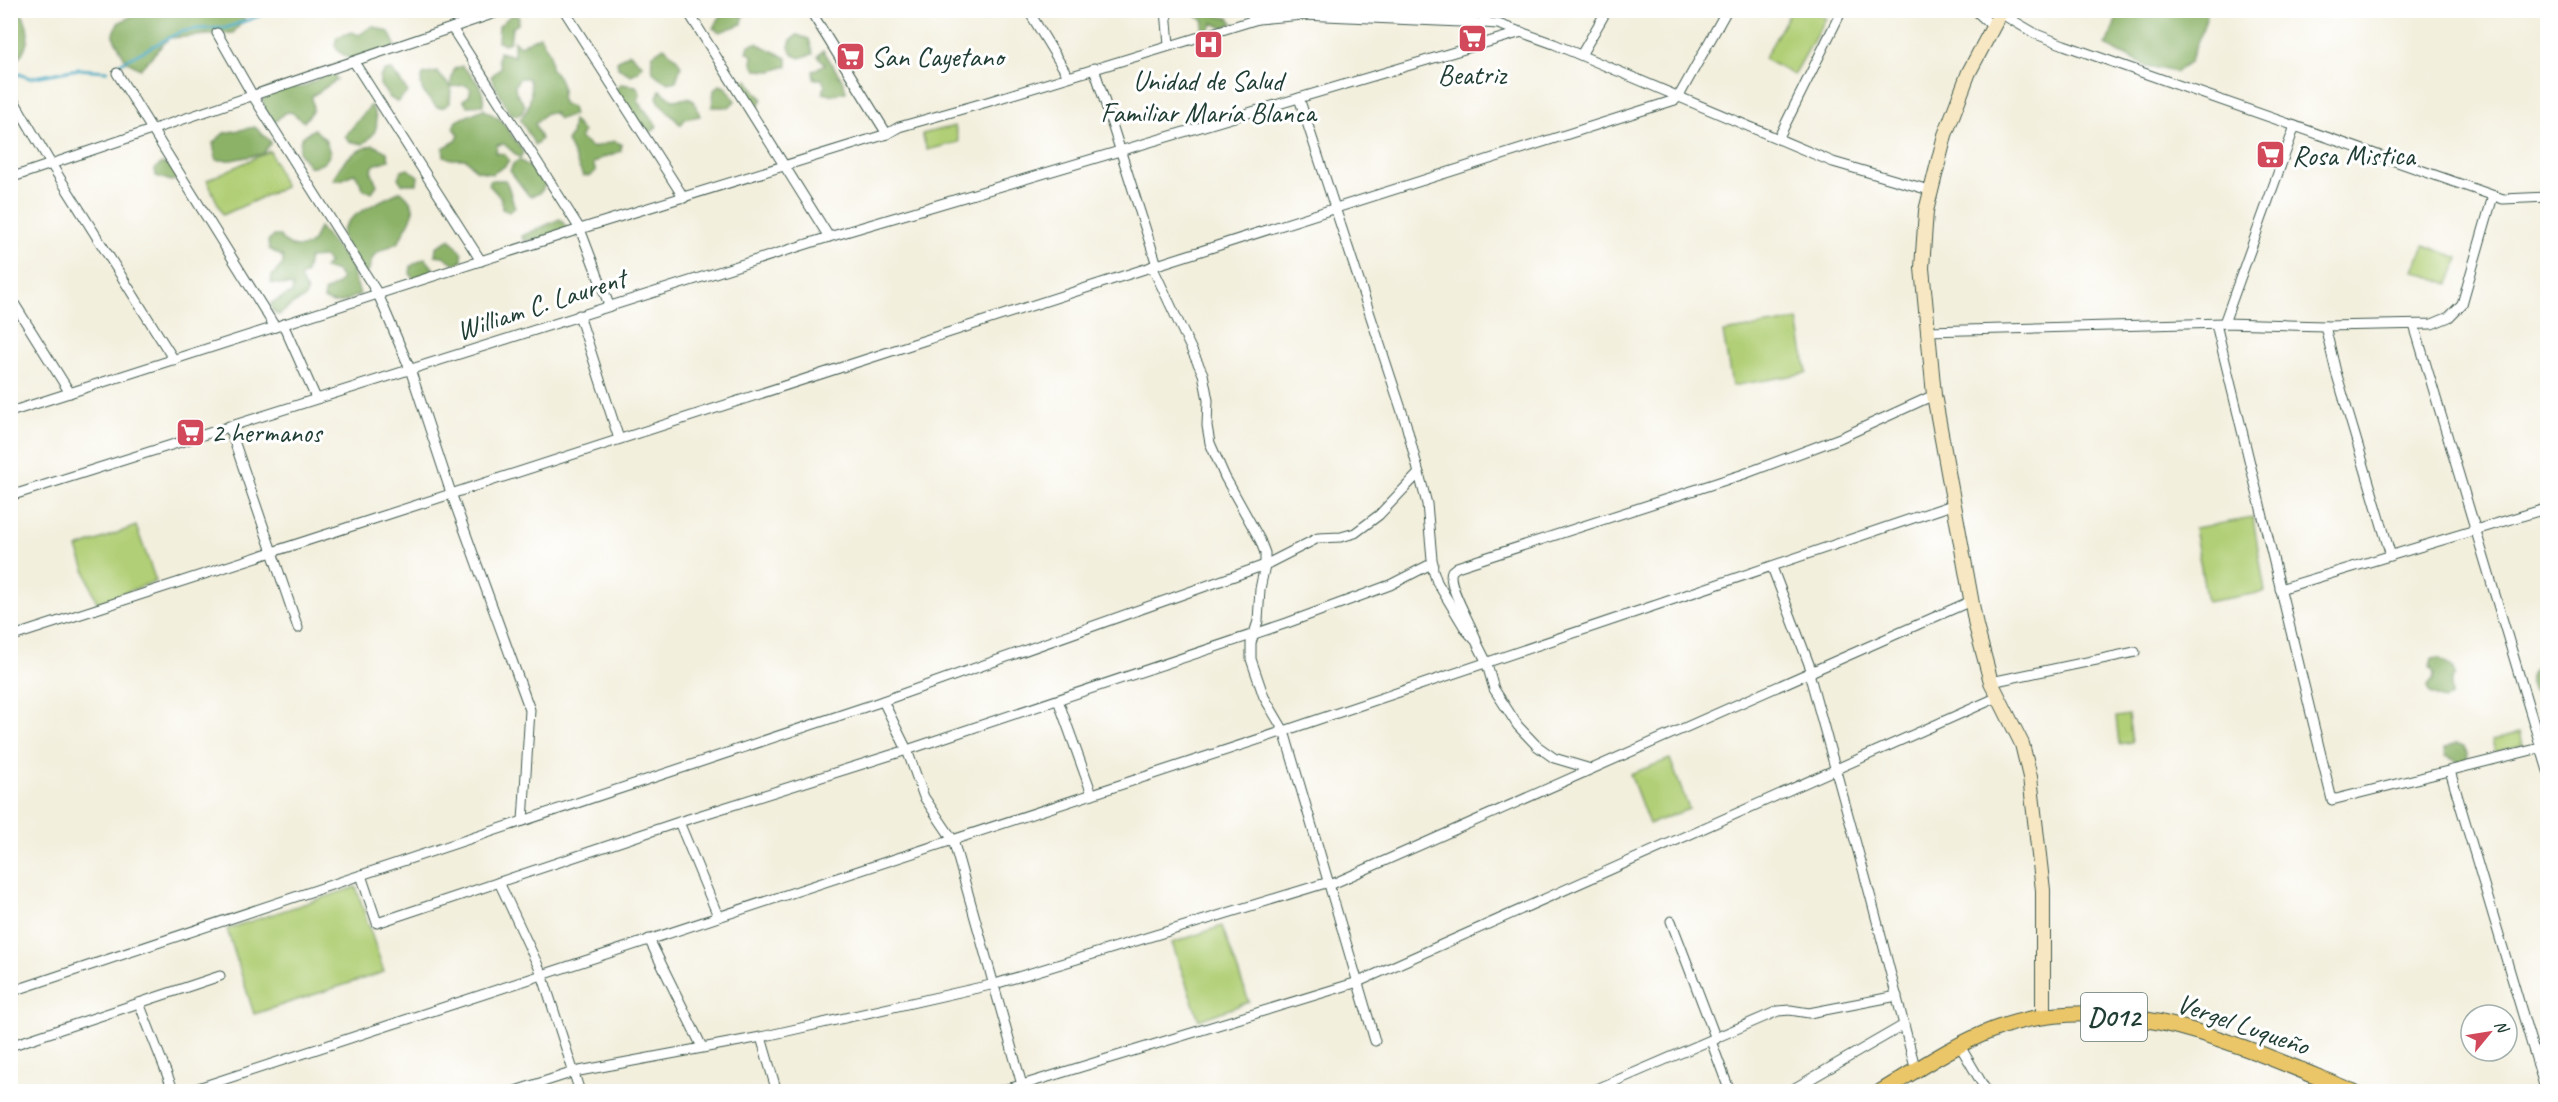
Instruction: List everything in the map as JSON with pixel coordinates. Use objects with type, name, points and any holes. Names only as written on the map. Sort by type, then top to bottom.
[{"type":"main road","name":"Vergel Luqueño","points":[[1880,1092],[1960,1046],[1998,1028],[2043,1016],[2069,1014],[2168,1023],[2196,1030],[2354,1092]]},
{"type":"street","points":[[10,178],[504,10]]},
{"type":"street","points":[[564,10],[684,198]]},
{"type":"street","points":[[687,10],[829,237]]},
{"type":"street","points":[[810,10],[887,134]]},
{"type":"street","points":[[1028,10],[1068,76]]},
{"type":"street","points":[[1166,10],[1169,45]]},
{"type":"street","points":[[1483,23],[1489,10]]},
{"type":"street","points":[[1581,55],[1606,10]]},
{"type":"street","points":[[10,637],[1154,265],[1675,100],[1727,10]]},
{"type":"street","points":[[1778,139],[1842,10]]},
{"type":"street","points":[[1975,10],[1992,26]]},
{"type":"street","points":[[2043,1016],[2043,890],[2032,793],[2022,744],[1991,682],[1971,601],[1934,395],[1922,250],[1929,190],[1954,109],[1992,26],[2001,12],[2036,34],[2064,45],[2493,196],[2503,199],[2547,197]]},
{"type":"street","points":[[10,412],[580,229],[887,134],[899,127],[1169,45],[1278,15],[1357,16],[1498,24],[1581,55],[1833,162],[1929,190]]},
{"type":"street","points":[[452,28],[580,229],[609,305]]},
{"type":"street","points":[[217,33],[253,96],[378,294],[410,369],[451,493],[530,710],[523,821]]},
{"type":"street","name":"William C. Laurent","points":[[10,496],[829,237],[1522,33]]},
{"type":"street","points":[[354,62],[481,261]]},
{"type":"street","points":[[1094,68],[1121,150],[1154,265],[1203,374],[1208,400],[1207,426],[1210,443],[1221,469],[1260,540],[1266,565],[1250,650],[1251,659],[1264,697],[1284,731],[1375,1041]]},
{"type":"street","points":[[117,74],[279,326],[316,398]]},
{"type":"street","points":[[1299,98],[1406,424],[1427,504],[1432,563],[1437,582],[1448,591],[1466,630],[1476,641],[1486,661],[1494,689],[1505,707],[1537,746],[1554,758],[1591,770]]},
{"type":"street","points":[[16,104],[174,360]]},
{"type":"street","points":[[2295,126],[2220,324],[2331,800],[2540,748]]},
{"type":"street","points":[[1927,331],[2220,324],[2414,326],[2432,324],[2457,310],[2462,304],[2493,196]]},
{"type":"street","points":[[10,297],[70,393]]},
{"type":"street","points":[[579,315],[619,439]]},
{"type":"street","points":[[2325,326],[2339,383],[2391,556]]},
{"type":"street","points":[[2414,326],[2547,771]]},
{"type":"street","points":[[1448,591],[1450,576],[1458,567],[1744,474],[1840,438],[1934,395]]},
{"type":"street","points":[[229,426],[298,628]]},
{"type":"street","points":[[10,992],[883,701],[1266,565],[1318,538],[1341,537],[1355,533],[1379,515],[1419,473]]},
{"type":"street","points":[[186,1092],[1284,731],[1952,505]]},
{"type":"street","points":[[2280,589],[2476,532],[2547,508]]},
{"type":"street","points":[[362,875],[377,923],[679,822],[908,750],[1254,634],[1379,590],[1432,563]]},
{"type":"street","points":[[1772,567],[1810,673],[1916,1071]]},
{"type":"street","points":[[513,1092],[574,1072],[761,1037],[995,984],[1329,884],[1971,601]]},
{"type":"street","points":[[1991,682],[2135,652]]},
{"type":"street","points":[[993,1092],[1023,1088],[1358,982],[1998,697]]},
{"type":"street","points":[[1058,700],[1092,794]]},
{"type":"street","points":[[883,701],[908,750],[924,797],[953,840],[1023,1088]]},
{"type":"street","points":[[2450,771],[2546,1092]]},
{"type":"street","points":[[679,822],[718,916]]},
{"type":"street","points":[[499,882],[542,974],[580,1092]]},
{"type":"street","points":[[1671,921],[1730,1092]]},
{"type":"street","points":[[649,939],[702,1047]]},
{"type":"street","points":[[10,1046],[220,976]]},
{"type":"street","points":[[1590,1092],[1785,1010],[1809,1013],[1897,996]]},
{"type":"street","points":[[139,1003],[174,1092]]},
{"type":"street","points":[[1788,1092],[1904,1025]]},
{"type":"street","points":[[761,1037],[777,1092]]},
{"type":"street","points":[[1960,1046],[1987,1092]]},
{"type":"green space","points":[[11,10],[20,11],[27,26],[28,40],[22,54],[11,66]]},
{"type":"green space","points":[[2119,10],[2208,11],[2189,63],[2176,72],[2146,66],[2105,45],[2109,40]]},
{"type":"green space","points":[[163,11],[244,11],[244,20],[233,33],[169,38],[140,69],[126,61],[113,36],[118,23],[132,16]]},
{"type":"green space","points":[[724,11],[743,16],[742,24],[720,32],[713,28]]},
{"type":"green space","points":[[1193,11],[1212,11],[1218,16],[1229,18],[1233,23],[1223,28],[1213,23],[1209,30],[1205,31],[1202,29],[1204,21]]},
{"type":"green space","points":[[1791,11],[1812,11],[1826,18],[1794,75],[1764,59]]},
{"type":"green space","points":[[511,15],[519,16],[518,24],[512,28],[510,42],[505,44],[498,42],[499,26]]},
{"type":"green space","points":[[372,26],[389,32],[396,47],[388,55],[354,62],[338,51],[335,45],[337,37],[352,32],[359,35]]},
{"type":"green space","points":[[797,35],[809,39],[813,54],[799,58],[792,54],[789,47],[791,40]]},
{"type":"green space","points":[[540,36],[550,54],[551,69],[560,82],[561,98],[564,104],[572,107],[574,115],[559,119],[554,113],[546,113],[535,124],[541,139],[535,145],[520,119],[530,100],[531,89],[528,78],[520,78],[515,85],[516,93],[525,105],[522,113],[516,116],[509,112],[491,77],[501,67],[498,60],[499,52],[514,56],[514,41],[520,46]]},
{"type":"green space","points":[[756,43],[787,58],[787,66],[772,71],[756,70],[752,63],[753,56],[747,52],[749,45]]},
{"type":"green space","points":[[664,47],[681,66],[676,81],[669,83],[659,78],[652,69],[652,55]]},
{"type":"green space","points":[[823,50],[844,83],[846,92],[831,95],[823,93],[825,86],[822,79],[814,79],[813,71],[825,64],[818,56]]},
{"type":"green space","points":[[630,53],[642,65],[638,72],[631,75],[618,68],[617,61]]},
{"type":"green space","points":[[462,66],[481,88],[483,105],[467,106],[463,100],[469,96],[471,89],[465,85],[451,87],[450,103],[444,107],[437,107],[422,89],[423,75],[437,72],[450,86],[454,69]]},
{"type":"green space","points":[[392,70],[408,92],[397,102],[390,98],[380,85],[380,77],[385,71]]},
{"type":"green space","points":[[326,73],[333,73],[337,80],[312,96],[313,110],[304,122],[291,112],[284,113],[274,123],[264,111],[262,92],[276,85],[302,87]]},
{"type":"green space","points":[[748,80],[762,98],[758,108],[751,106],[734,83]]},
{"type":"green space","points":[[621,84],[636,86],[640,93],[638,101],[657,126],[652,132],[645,130],[642,123],[629,116],[616,89]]},
{"type":"green space","points":[[720,85],[727,88],[735,101],[729,107],[712,107],[714,90]]},
{"type":"green space","points":[[660,90],[673,100],[688,98],[694,101],[700,116],[685,119],[681,125],[660,104],[657,97]]},
{"type":"green space","points":[[371,105],[377,122],[375,131],[363,144],[348,141],[345,136]]},
{"type":"green space","points":[[483,109],[501,120],[523,152],[520,158],[504,144],[497,145],[496,153],[504,154],[509,160],[505,166],[492,174],[476,170],[466,159],[451,159],[444,156],[443,148],[456,141],[459,134],[453,128],[456,121]]},
{"type":"green space","points":[[573,120],[583,132],[580,138],[592,148],[614,141],[621,144],[621,151],[593,164],[596,171],[590,176],[583,176],[567,141],[571,135]]},
{"type":"green space","points":[[955,126],[959,142],[927,150],[922,134]]},
{"type":"green space","points":[[255,127],[271,142],[263,154],[231,160],[216,160],[213,143],[224,133]]},
{"type":"green space","points":[[314,129],[325,139],[330,153],[322,164],[309,166],[299,153],[301,138]]},
{"type":"green space","points":[[373,145],[387,152],[389,160],[374,165],[371,171],[377,185],[372,192],[364,190],[355,173],[341,180],[333,180],[348,158],[359,150]]},
{"type":"green space","points":[[270,151],[285,187],[223,215],[207,180]]},
{"type":"green space","points":[[519,160],[543,175],[544,187],[537,194],[529,196],[510,171],[513,164]]},
{"type":"green space","points":[[162,163],[176,167],[178,179],[171,181],[156,176],[155,169]]},
{"type":"green space","points":[[408,169],[418,176],[417,184],[402,184],[398,178],[401,171]]},
{"type":"green space","points":[[493,180],[505,180],[507,183],[515,207],[509,212],[502,209],[501,198],[489,185]]},
{"type":"green space","points":[[401,191],[412,204],[410,221],[399,242],[378,252],[373,257],[368,272],[360,275],[344,246],[343,228],[356,215]]},
{"type":"green space","points":[[560,219],[569,230],[555,240],[523,240],[522,236]]},
{"type":"green space","points":[[319,227],[350,264],[360,294],[338,303],[324,299],[324,292],[337,285],[342,278],[337,272],[324,268],[329,263],[324,257],[309,258],[306,273],[300,278],[307,292],[304,299],[278,315],[272,310],[271,303],[292,293],[293,286],[271,283],[272,276],[283,264],[283,257],[269,249],[268,241],[274,236],[280,236],[286,243],[295,247],[305,246],[313,241]]},
{"type":"green space","points":[[450,239],[462,253],[462,261],[455,264],[443,256],[435,255],[436,247]]},
{"type":"green space","points":[[2424,245],[2459,258],[2449,284],[2414,271]]},
{"type":"green space","points":[[425,258],[433,268],[430,276],[414,280],[410,273],[411,266]]},
{"type":"green space","points":[[1798,320],[1807,373],[1732,386],[1723,332]]},
{"type":"green space","points":[[2253,518],[2265,592],[2207,602],[2194,528]]},
{"type":"green space","points":[[136,526],[156,581],[97,603],[77,548]]},
{"type":"green space","points":[[2439,658],[2452,668],[2455,675],[2451,681],[2451,697],[2444,700],[2430,693],[2428,686],[2433,680],[2434,673],[2430,667],[2432,659]]},
{"type":"green space","points":[[2547,663],[2547,694],[2541,698],[2532,688],[2530,678],[2535,669]]},
{"type":"green space","points":[[2128,715],[2132,742],[2119,744],[2116,717]]},
{"type":"green space","points":[[2519,733],[2522,745],[2495,752],[2492,740]]},
{"type":"green space","points":[[2456,743],[2464,746],[2468,752],[2467,760],[2460,763],[2446,756],[2445,749]]},
{"type":"green space","points":[[1670,759],[1689,809],[1649,824],[1630,774]]},
{"type":"green space","points":[[356,887],[384,972],[254,1014],[227,929]]},
{"type":"green space","points":[[1222,926],[1249,1002],[1199,1020],[1172,943]]},
{"type":"waterway","points":[[119,64],[180,32],[226,28],[275,10]]},
{"type":"waterway","points":[[10,76],[19,74],[30,78],[78,69],[107,71]]},
{"type":"place","name":"Beatriz","points":[[1472,39]]},
{"type":"place","name":"Unidad de Salud Familiar María Blanca","points":[[1208,44]]},
{"type":"place","name":"San Cayetano","points":[[850,56]]},
{"type":"place","name":"Rosa Mistica","points":[[2271,155]]},
{"type":"place","name":"2 hermanos","points":[[190,432]]}]
